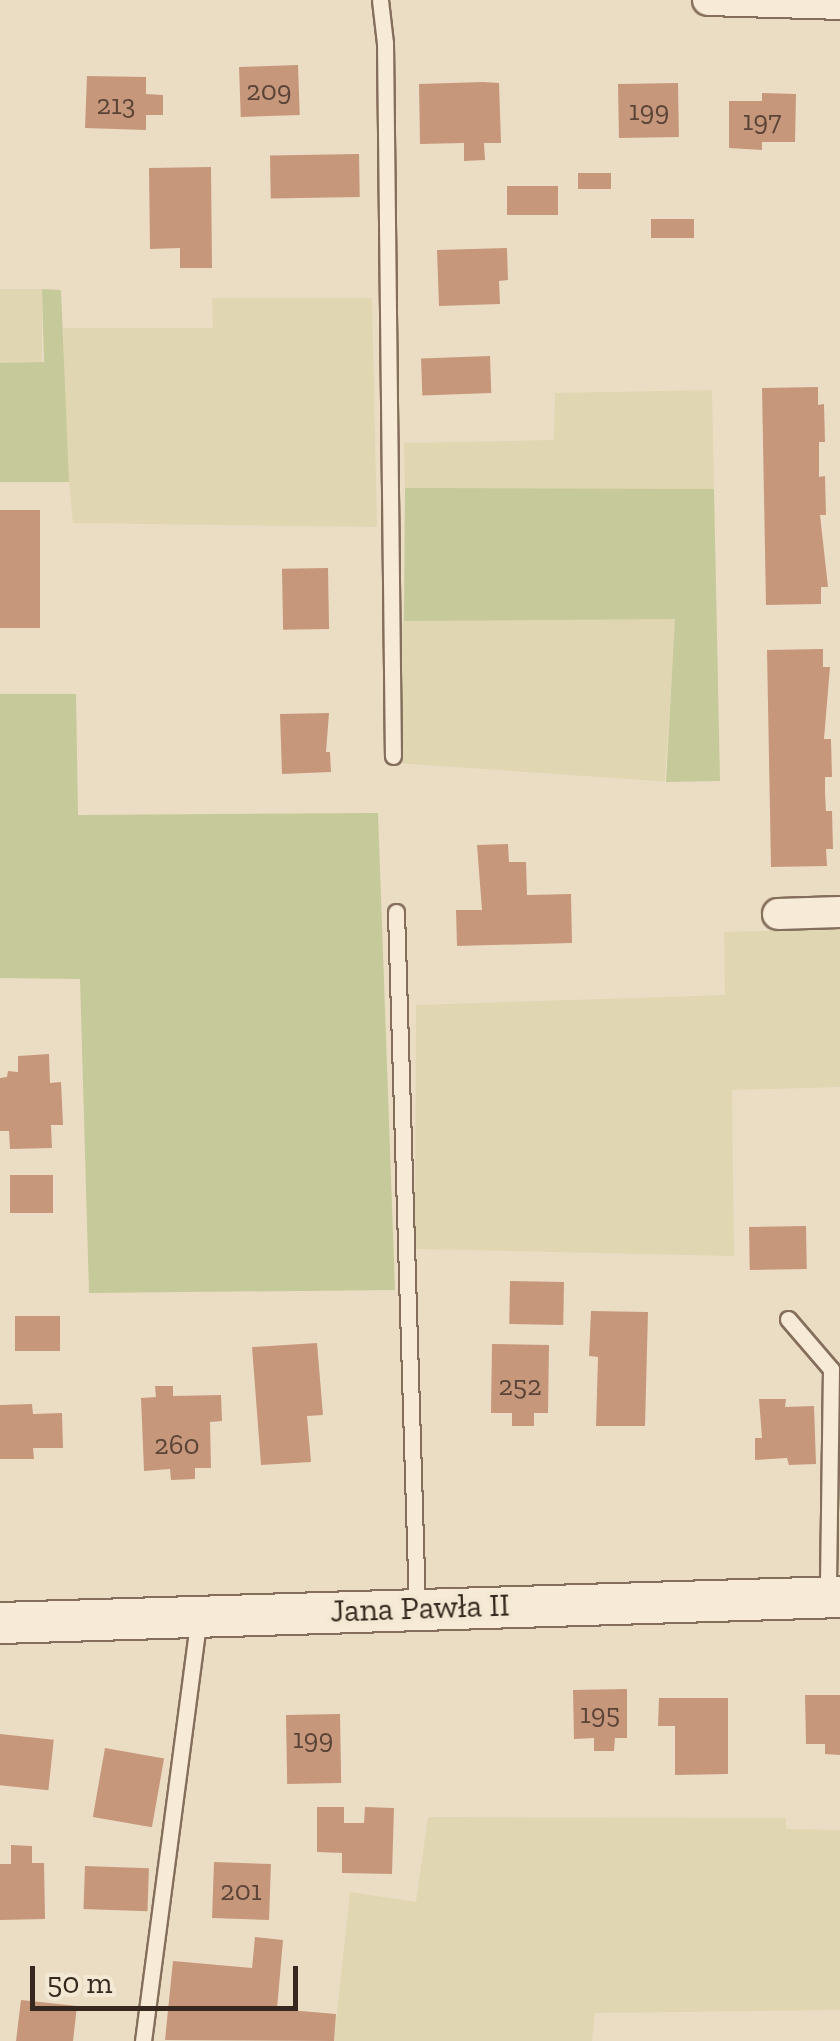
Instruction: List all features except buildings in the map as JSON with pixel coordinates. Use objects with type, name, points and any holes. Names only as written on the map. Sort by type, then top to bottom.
[{"type":"street","points":[[708,0],[840,4]]},
{"type":"street","points":[[778,914],[840,912]]},
{"type":"street","name":"Jana Pawła II","points":[[0,1623],[834,1597]]},
{"type":"lane","points":[[380,0],[385,43],[393,756]]},
{"type":"lane","points":[[396,912],[417,1607]]},
{"type":"lane","points":[[788,1319],[831,1368],[834,1597]]},
{"type":"lane","points":[[143,2041],[199,1618]]},
{"type":"shaded area","points":[[0,289],[42,289],[42,363],[0,363]]},
{"type":"shaded area","points":[[212,298],[372,298],[377,527],[73,523],[66,454],[63,328],[213,328]]},
{"type":"shaded area","points":[[712,390],[714,489],[405,488],[404,443],[554,440],[555,393]]},
{"type":"shaded area","points":[[405,600],[676,619],[665,782],[393,763]]},
{"type":"shaded area","points":[[840,929],[840,1087],[732,1090],[734,1256],[415,1249],[416,1005],[725,995],[724,932]]},
{"type":"shaded area","points":[[428,1817],[786,1818],[786,1829],[840,1830],[840,2010],[595,2013],[592,2041],[334,2041],[350,1892],[416,1902]]},
{"type":"green space","points":[[42,289],[61,290],[69,482],[0,482],[0,363],[44,362]]},
{"type":"green space","points":[[405,488],[714,489],[720,781],[666,782],[675,619],[404,621]]},
{"type":"green space","points":[[0,694],[76,694],[78,815],[378,813],[395,1290],[89,1293],[80,979],[0,978]]}]
